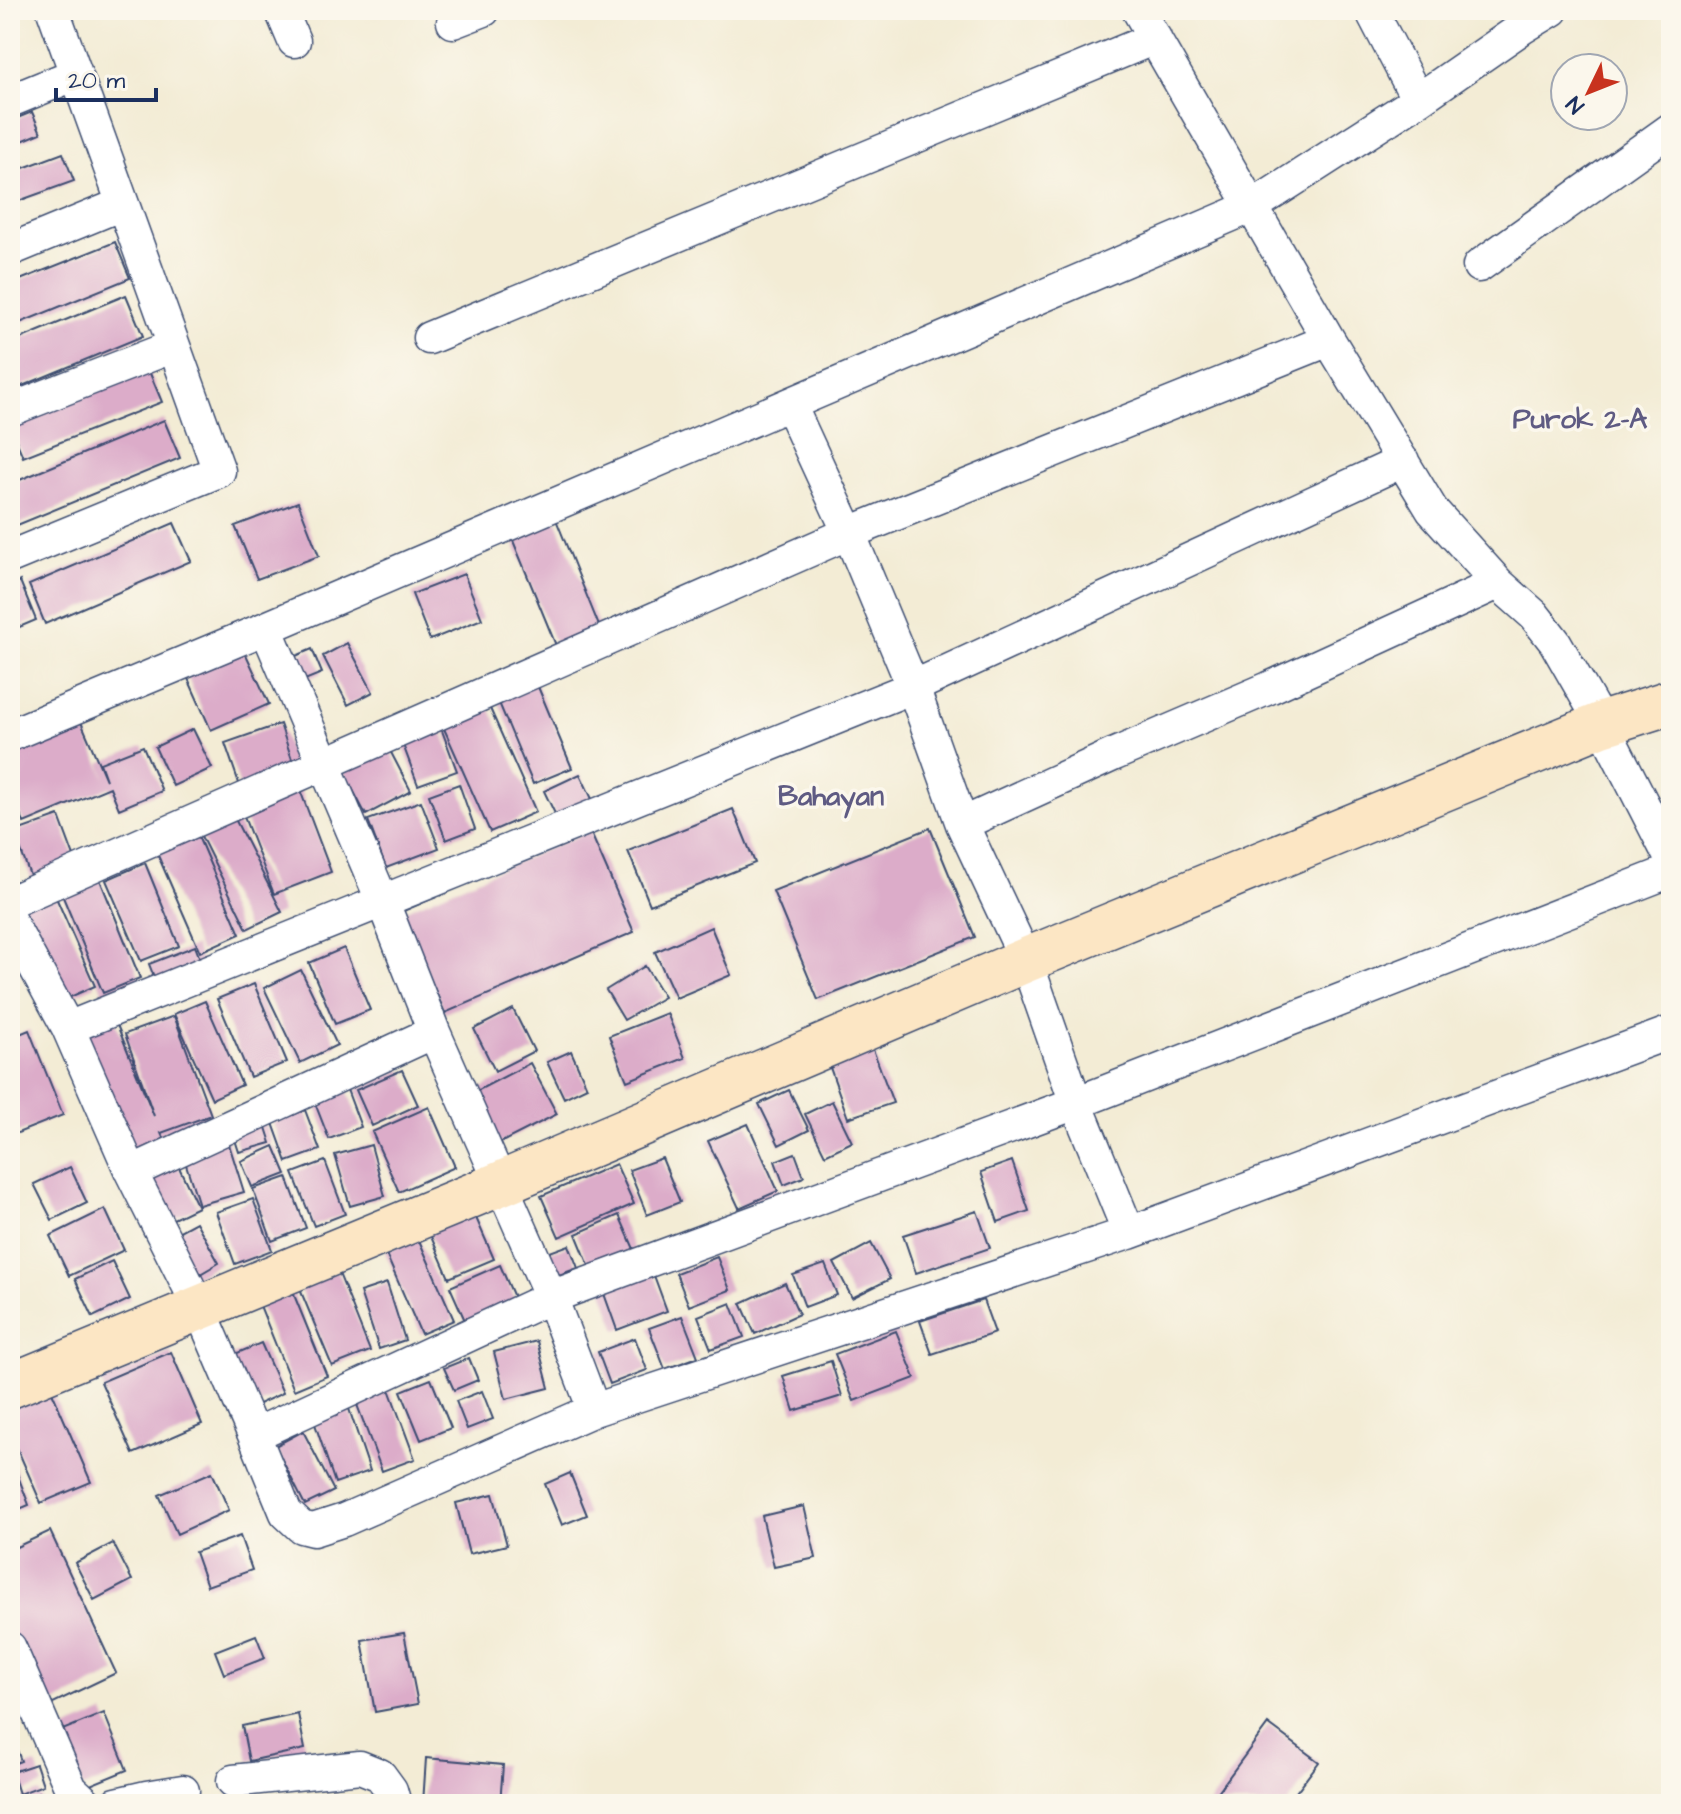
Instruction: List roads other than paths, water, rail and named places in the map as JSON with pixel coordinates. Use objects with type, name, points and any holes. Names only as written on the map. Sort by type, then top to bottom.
[{"type":"street","points":[[10,557],[219,471],[53,10]]},
{"type":"street","points":[[281,10],[294,41]]},
{"type":"street","points":[[453,22],[484,10]]},
{"type":"street","points":[[1138,10],[1329,340],[1432,510],[1498,583],[1534,615],[1555,642],[1602,724],[1671,859]]},
{"type":"street","points":[[1371,10],[1418,100]]},
{"type":"street","points":[[10,735],[1253,206],[1418,100],[1517,19],[1552,10]]},
{"type":"street","points":[[429,338],[1155,38]]},
{"type":"street","points":[[10,101],[76,74]]},
{"type":"street","points":[[1479,266],[1671,129]]},
{"type":"street","points":[[10,250],[122,204]]},
{"type":"street","points":[[10,902],[849,533],[1329,340]]},
{"type":"street","points":[[10,410],[174,346]]},
{"type":"street","points":[[790,405],[849,533],[913,687],[962,824],[1026,960],[1076,1103],[1129,1233]]},
{"type":"street","points":[[68,1028],[913,687],[1403,461]]},
{"type":"street","points":[[962,824],[1498,583]]},
{"type":"street","points":[[266,628],[382,900],[434,1032],[551,1297],[594,1410]]},
{"type":"street","points":[[10,1386],[502,1183],[1026,960],[1602,724],[1671,702]]},
{"type":"street","points":[[254,1435],[551,1297],[1076,1103],[1671,871]]},
{"type":"street","points":[[10,921],[68,1028],[131,1172],[199,1307],[286,1513],[301,1527],[313,1530],[344,1520],[594,1410],[1129,1233],[1671,1032]]},
{"type":"street","points":[[131,1172],[434,1032]]},
{"type":"street","points":[[10,1648],[71,1789],[87,1804]]},
{"type":"street","points":[[233,1781],[360,1767],[380,1775],[391,1790],[395,1804]]},
{"type":"street","points":[[116,1804],[183,1791]]},
{"type":"district","name":"Purok 2-A","points":[[1580,418]]},
{"type":"district","name":"Bahayan","points":[[831,795]]}]
